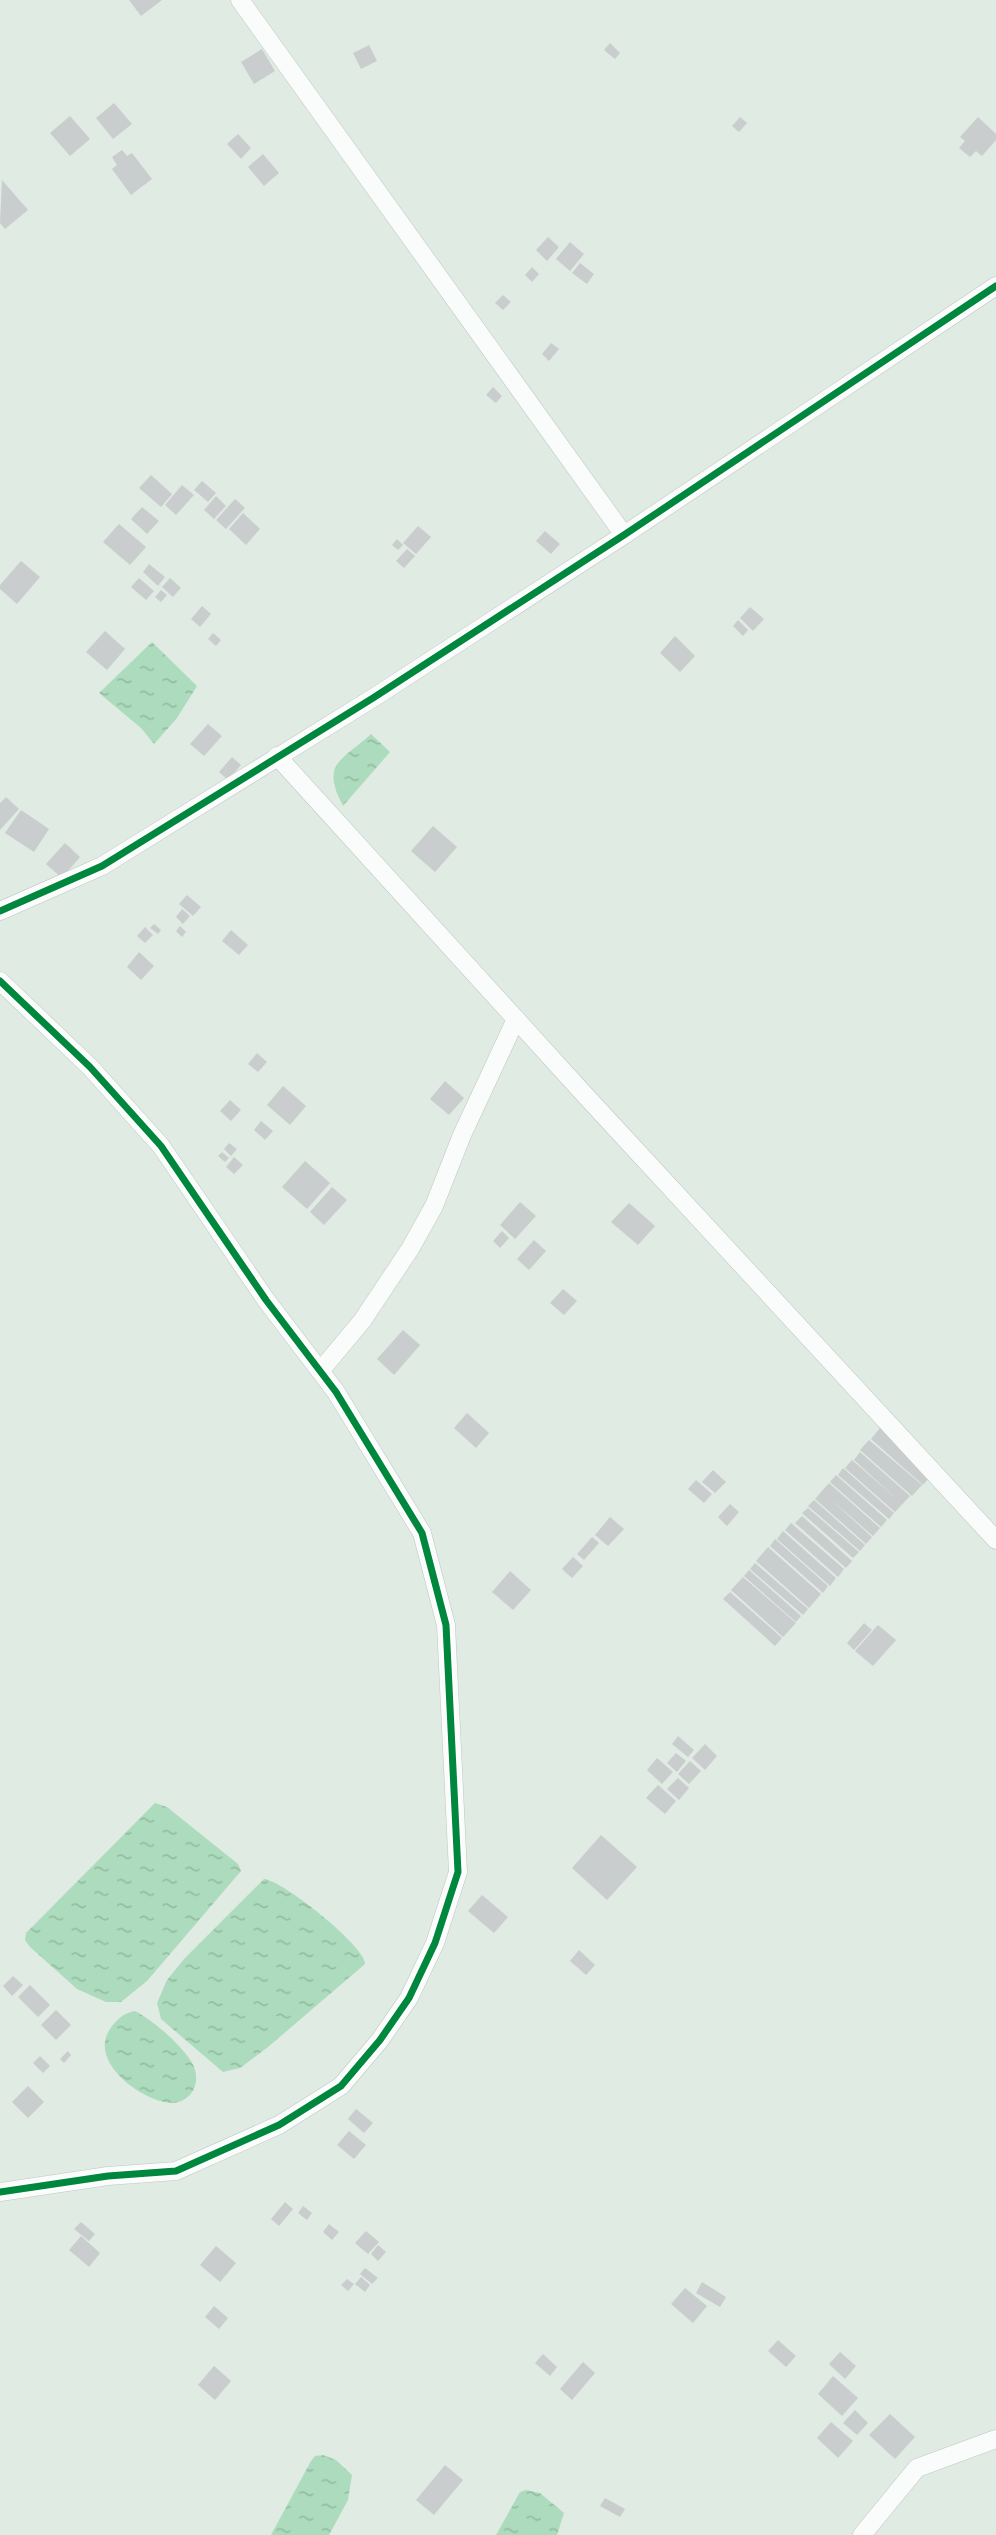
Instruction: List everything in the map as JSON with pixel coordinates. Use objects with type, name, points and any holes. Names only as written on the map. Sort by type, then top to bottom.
[{"type":"street","points":[[240,0],[624,535]]},
{"type":"street","points":[[0,911],[102,866],[624,535],[996,285]]},
{"type":"street","points":[[277,756],[996,1540]]},
{"type":"street","points":[[0,981],[90,1067],[161,1146],[229,1248],[321,1370],[422,1532],[446,1625],[458,1872],[435,1943],[409,1998],[380,2040],[341,2086],[279,2125],[176,2171],[108,2176],[0,2193]]},
{"type":"street","points":[[321,1370],[362,1321],[434,1206],[462,1135],[516,1019]]},
{"type":"street","points":[[862,2535],[917,2468],[996,2439]]},
{"type":"water","points":[[152,642],[197,686],[177,718],[154,744],[141,728],[99,693]]},
{"type":"water","points":[[371,734],[390,752],[343,806],[334,781],[337,764]]},
{"type":"water","points":[[155,1803],[167,1807],[238,1864],[241,1871],[147,1981],[121,2002],[106,2002],[77,1989],[30,1947],[25,1940],[26,1933]]},
{"type":"water","points":[[264,1879],[287,1890],[338,1929],[352,1943],[365,1964],[268,2047],[240,2068],[223,2072],[161,2019],[157,2003],[167,1980],[184,1959]]},
{"type":"water","points":[[135,2011],[166,2033],[180,2047],[195,2069],[195,2086],[192,2093],[179,2102],[160,2101],[138,2091],[117,2073],[110,2063],[105,2052],[105,2040],[110,2029],[120,2017]]},
{"type":"water","points":[[323,2455],[336,2460],[352,2475],[348,2500],[329,2535],[271,2535],[311,2461],[315,2456]]},
{"type":"water","points":[[526,2490],[540,2493],[564,2513],[557,2535],[496,2535],[520,2492]]},
{"type":"building","points":[[129,0],[162,0],[141,16]]},
{"type":"building","points":[[610,43],[620,53],[615,59],[604,50]]},
{"type":"building","points":[[369,45],[377,61],[361,69],[353,53]]},
{"type":"building","points":[[262,49],[275,71],[254,84],[241,62]]},
{"type":"building","points":[[114,103],[132,124],[113,139],[96,118]]},
{"type":"building","points":[[70,116],[90,139],[70,156],[50,133]]},
{"type":"building","points":[[740,117],[747,123],[739,132],[732,126]]},
{"type":"building","points":[[978,117],[996,134],[996,140],[982,156],[976,151],[970,157],[959,148],[965,141],[960,137]]},
{"type":"building","points":[[238,134],[251,148],[241,159],[227,144]]},
{"type":"building","points":[[122,150],[127,156],[132,153],[152,179],[131,195],[112,169],[117,165],[112,157]]},
{"type":"building","points":[[263,154],[279,173],[264,186],[248,167]]},
{"type":"building","points":[[2,180],[28,210],[5,229],[0,223]]},
{"type":"building","points":[[548,237],[559,247],[547,261],[536,250]]},
{"type":"building","points":[[570,242],[584,254],[570,271],[556,259]]},
{"type":"building","points":[[580,263],[594,274],[587,284],[572,273]]},
{"type":"building","points":[[532,267],[539,274],[532,282],[525,275]]},
{"type":"building","points":[[503,295],[511,302],[503,310],[495,303]]},
{"type":"building","points":[[551,343],[559,349],[549,361],[542,354]]},
{"type":"building","points":[[493,387],[502,396],[496,403],[486,395]]},
{"type":"building","points":[[151,475],[172,494],[161,507],[139,488]]},
{"type":"building","points":[[202,481],[216,493],[208,502],[194,490]]},
{"type":"building","points":[[182,485],[194,495],[176,515],[165,505]]},
{"type":"building","points":[[216,496],[226,506],[214,519],[204,510]]},
{"type":"building","points":[[235,499],[245,508],[226,529],[216,520]]},
{"type":"building","points":[[142,507],[159,521],[147,534],[131,519]]},
{"type":"building","points":[[243,513],[260,529],[246,545],[229,529]]},
{"type":"building","points":[[119,524],[146,547],[130,565],[103,542]]},
{"type":"building","points":[[418,526],[431,537],[416,554],[403,543]]},
{"type":"building","points":[[545,531],[560,544],[551,554],[536,541]]},
{"type":"building","points":[[397,539],[403,545],[398,550],[392,545]]},
{"type":"building","points":[[407,549],[415,556],[404,568],[396,561]]},
{"type":"building","points":[[21,561],[40,577],[17,604],[0,589],[0,585]]},
{"type":"building","points":[[149,564],[165,577],[158,586],[143,572]]},
{"type":"building","points":[[139,578],[154,591],[146,600],[131,587]]},
{"type":"building","points":[[170,578],[181,588],[173,597],[162,587]]},
{"type":"building","points":[[161,590],[167,595],[161,602],[155,597]]},
{"type":"building","points":[[202,606],[211,614],[200,627],[191,619]]},
{"type":"building","points":[[750,607],[764,619],[753,631],[740,618]]},
{"type":"building","points":[[738,620],[748,630],[743,636],[733,626]]},
{"type":"building","points":[[105,631],[125,649],[107,670],[86,652]]},
{"type":"building","points":[[213,633],[221,640],[216,646],[208,639]]},
{"type":"building","points":[[675,636],[695,656],[680,672],[660,653]]},
{"type":"building","points":[[208,724],[222,736],[204,756],[190,744]]},
{"type":"building","points":[[232,757],[241,765],[228,780],[219,772]]},
{"type":"building","points":[[6,797],[19,809],[0,830],[0,803]]},
{"type":"building","points":[[21,810],[49,829],[34,852],[5,833]]},
{"type":"building","points":[[433,826],[457,847],[435,872],[411,851]]},
{"type":"building","points":[[65,843],[80,857],[62,878],[46,864]]},
{"type":"building","points":[[187,895],[201,907],[193,916],[179,904]]},
{"type":"building","points":[[182,909],[190,916],[183,924],[176,917]]},
{"type":"building","points":[[154,924],[161,930],[158,934],[150,928]]},
{"type":"building","points":[[180,926],[186,932],[182,937],[176,931]]},
{"type":"building","points":[[145,927],[153,935],[145,943],[137,936]]},
{"type":"building","points":[[231,930],[248,945],[239,955],[222,941]]},
{"type":"building","points":[[139,952],[154,966],[141,980],[127,967]]},
{"type":"building","points":[[257,1053],[267,1062],[258,1072],[248,1064]]},
{"type":"building","points":[[445,1081],[464,1098],[449,1115],[430,1099]]},
{"type":"building","points":[[283,1086],[306,1106],[290,1125],[267,1105]]},
{"type":"building","points":[[230,1100],[241,1110],[231,1121],[220,1111]]},
{"type":"building","points":[[261,1121],[273,1131],[265,1140],[254,1130]]},
{"type":"building","points":[[229,1143],[237,1149],[231,1156],[224,1149]]},
{"type":"building","points":[[222,1152],[229,1158],[225,1162],[218,1156]]},
{"type":"building","points":[[234,1157],[243,1165],[234,1174],[226,1167]]},
{"type":"building","points":[[305,1161],[330,1183],[307,1209],[282,1187]]},
{"type":"building","points":[[332,1187],[347,1200],[324,1225],[310,1212]]},
{"type":"building","points":[[520,1202],[536,1216],[515,1239],[500,1225]]},
{"type":"building","points":[[629,1203],[655,1226],[638,1245],[611,1222]]},
{"type":"building","points":[[502,1231],[509,1238],[500,1248],[493,1241]]},
{"type":"building","points":[[534,1240],[546,1251],[529,1270],[517,1259]]},
{"type":"building","points":[[563,1289],[577,1301],[564,1315],[550,1303]]},
{"type":"building","points":[[403,1330],[420,1345],[394,1375],[377,1359]]},
{"type":"building","points":[[467,1413],[489,1433],[476,1448],[454,1428]]},
{"type":"building","points":[[880,1428],[932,1474],[923,1485],[871,1439]]},
{"type":"building","points":[[869,1440],[922,1485],[912,1496],[860,1450]]},
{"type":"building","points":[[860,1452],[910,1496],[895,1512],[845,1468],[852,1460],[898,1500],[854,1460]]},
{"type":"building","points":[[843,1468],[894,1513],[889,1519],[838,1475]]},
{"type":"building","points":[[713,1470],[726,1482],[715,1493],[702,1482]]},
{"type":"building","points":[[836,1475],[887,1520],[881,1527],[830,1482]]},
{"type":"building","points":[[696,1480],[712,1494],[704,1503],[688,1489]]},
{"type":"building","points":[[829,1483],[880,1528],[873,1536],[829,1498],[872,1537],[866,1544],[815,1499]]},
{"type":"building","points":[[814,1500],[865,1545],[860,1551],[808,1506]]},
{"type":"building","points":[[730,1504],[739,1512],[727,1526],[718,1517]]},
{"type":"building","points":[[808,1508],[859,1552],[853,1558],[802,1513]]},
{"type":"building","points":[[802,1516],[852,1561],[846,1568],[795,1523]]},
{"type":"building","points":[[610,1517],[624,1529],[608,1546],[595,1535]]},
{"type":"building","points":[[791,1523],[844,1569],[838,1577],[785,1530]]},
{"type":"building","points":[[783,1531],[836,1578],[830,1586],[777,1539]]},
{"type":"building","points":[[592,1537],[599,1543],[584,1560],[577,1554]]},
{"type":"building","points":[[775,1539],[828,1586],[823,1593],[770,1546]]},
{"type":"building","points":[[768,1547],[821,1594],[809,1608],[756,1561]]},
{"type":"building","points":[[573,1557],[583,1566],[572,1578],[562,1569]]},
{"type":"building","points":[[755,1563],[808,1609],[803,1615],[750,1569]]},
{"type":"building","points":[[749,1570],[801,1616],[796,1622],[744,1576]]},
{"type":"building","points":[[510,1571],[531,1590],[513,1610],[492,1592]]},
{"type":"building","points":[[743,1577],[796,1623],[783,1637],[731,1590]]},
{"type":"building","points":[[730,1592],[782,1638],[775,1646],[723,1599]]},
{"type":"building","points":[[864,1623],[872,1630],[854,1650],[847,1643]]},
{"type":"building","points":[[878,1625],[896,1640],[873,1666],[855,1651]]},
{"type":"building","points":[[678,1736],[694,1750],[688,1757],[672,1744]]},
{"type":"building","points":[[705,1744],[717,1756],[705,1770],[692,1758]]},
{"type":"building","points":[[676,1753],[686,1761],[677,1772],[667,1763]]},
{"type":"building","points":[[657,1758],[673,1772],[662,1784],[647,1770]]},
{"type":"building","points":[[690,1761],[701,1771],[689,1784],[678,1774]]},
{"type":"building","points":[[678,1778],[689,1788],[679,1800],[667,1789]]},
{"type":"building","points":[[658,1785],[676,1801],[665,1814],[646,1798]]},
{"type":"building","points":[[601,1835],[637,1867],[607,1900],[572,1868]]},
{"type":"building","points":[[482,1895],[508,1917],[494,1933],[468,1911]]},
{"type":"building","points":[[579,1950],[595,1965],[586,1975],[570,1961]]},
{"type":"building","points":[[13,1976],[23,1985],[12,1996],[3,1986]]},
{"type":"building","points":[[30,1985],[50,2005],[38,2017],[18,1997]]},
{"type":"building","points":[[56,2010],[71,2025],[56,2040],[41,2025]]},
{"type":"building","points":[[68,2051],[71,2055],[64,2063],[60,2059]]},
{"type":"building","points":[[40,2056],[50,2066],[43,2073],[33,2063]]},
{"type":"building","points":[[28,2086],[44,2102],[28,2118],[12,2102]]},
{"type":"building","points":[[356,2109],[373,2123],[364,2133],[348,2119]]},
{"type":"building","points":[[349,2131],[366,2145],[354,2159],[337,2145]]},
{"type":"building","points":[[285,2202],[293,2209],[279,2226],[271,2219]]},
{"type":"building","points":[[303,2206],[312,2213],[307,2220],[298,2213]]},
{"type":"building","points":[[81,2222],[95,2234],[89,2241],[74,2229]]},
{"type":"building","points":[[329,2224],[339,2232],[332,2240],[323,2232]]},
{"type":"building","points":[[366,2231],[379,2242],[368,2254],[355,2243]]},
{"type":"building","points":[[81,2236],[100,2253],[89,2267],[69,2250]]},
{"type":"building","points":[[378,2245],[386,2252],[378,2261],[371,2254]]},
{"type":"building","points":[[216,2246],[236,2263],[220,2282],[200,2265]]},
{"type":"building","points":[[365,2268],[378,2278],[372,2284],[360,2274]]},
{"type":"building","points":[[361,2277],[370,2285],[365,2292],[355,2284]]},
{"type":"building","points":[[347,2279],[354,2284],[348,2291],[341,2285]]},
{"type":"building","points":[[702,2282],[726,2297],[720,2307],[696,2293]]},
{"type":"building","points":[[685,2288],[707,2306],[693,2323],[671,2304]]},
{"type":"building","points":[[214,2306],[228,2318],[219,2329],[205,2317]]},
{"type":"building","points":[[778,2340],[796,2356],[786,2367],[768,2351]]},
{"type":"building","points":[[840,2352],[856,2366],[845,2379],[829,2364]]},
{"type":"building","points":[[543,2354],[557,2367],[550,2376],[535,2363]]},
{"type":"building","points":[[583,2362],[595,2373],[572,2400],[560,2389]]},
{"type":"building","points":[[214,2366],[231,2381],[215,2400],[198,2385]]},
{"type":"building","points":[[833,2376],[858,2398],[842,2416],[818,2394]]},
{"type":"building","points":[[855,2410],[868,2423],[857,2435],[843,2423]]},
{"type":"building","points":[[890,2414],[915,2437],[895,2459],[869,2435]]},
{"type":"building","points":[[831,2422],[853,2441],[838,2458],[817,2438]]},
{"type":"building","points":[[445,2465],[463,2480],[434,2515],[416,2500]]},
{"type":"building","points":[[605,2498],[625,2509],[620,2517],[600,2506]]},
{"type":"cycle path","points":[[0,911],[102,866],[373,698],[624,535],[996,286]]},
{"type":"cycle path","points":[[0,981],[90,1067],[161,1146],[266,1300],[336,1392],[422,1533],[446,1625],[458,1872],[435,1943],[409,1998],[380,2040],[341,2086],[279,2125],[176,2171],[108,2176],[0,2192]]}]
